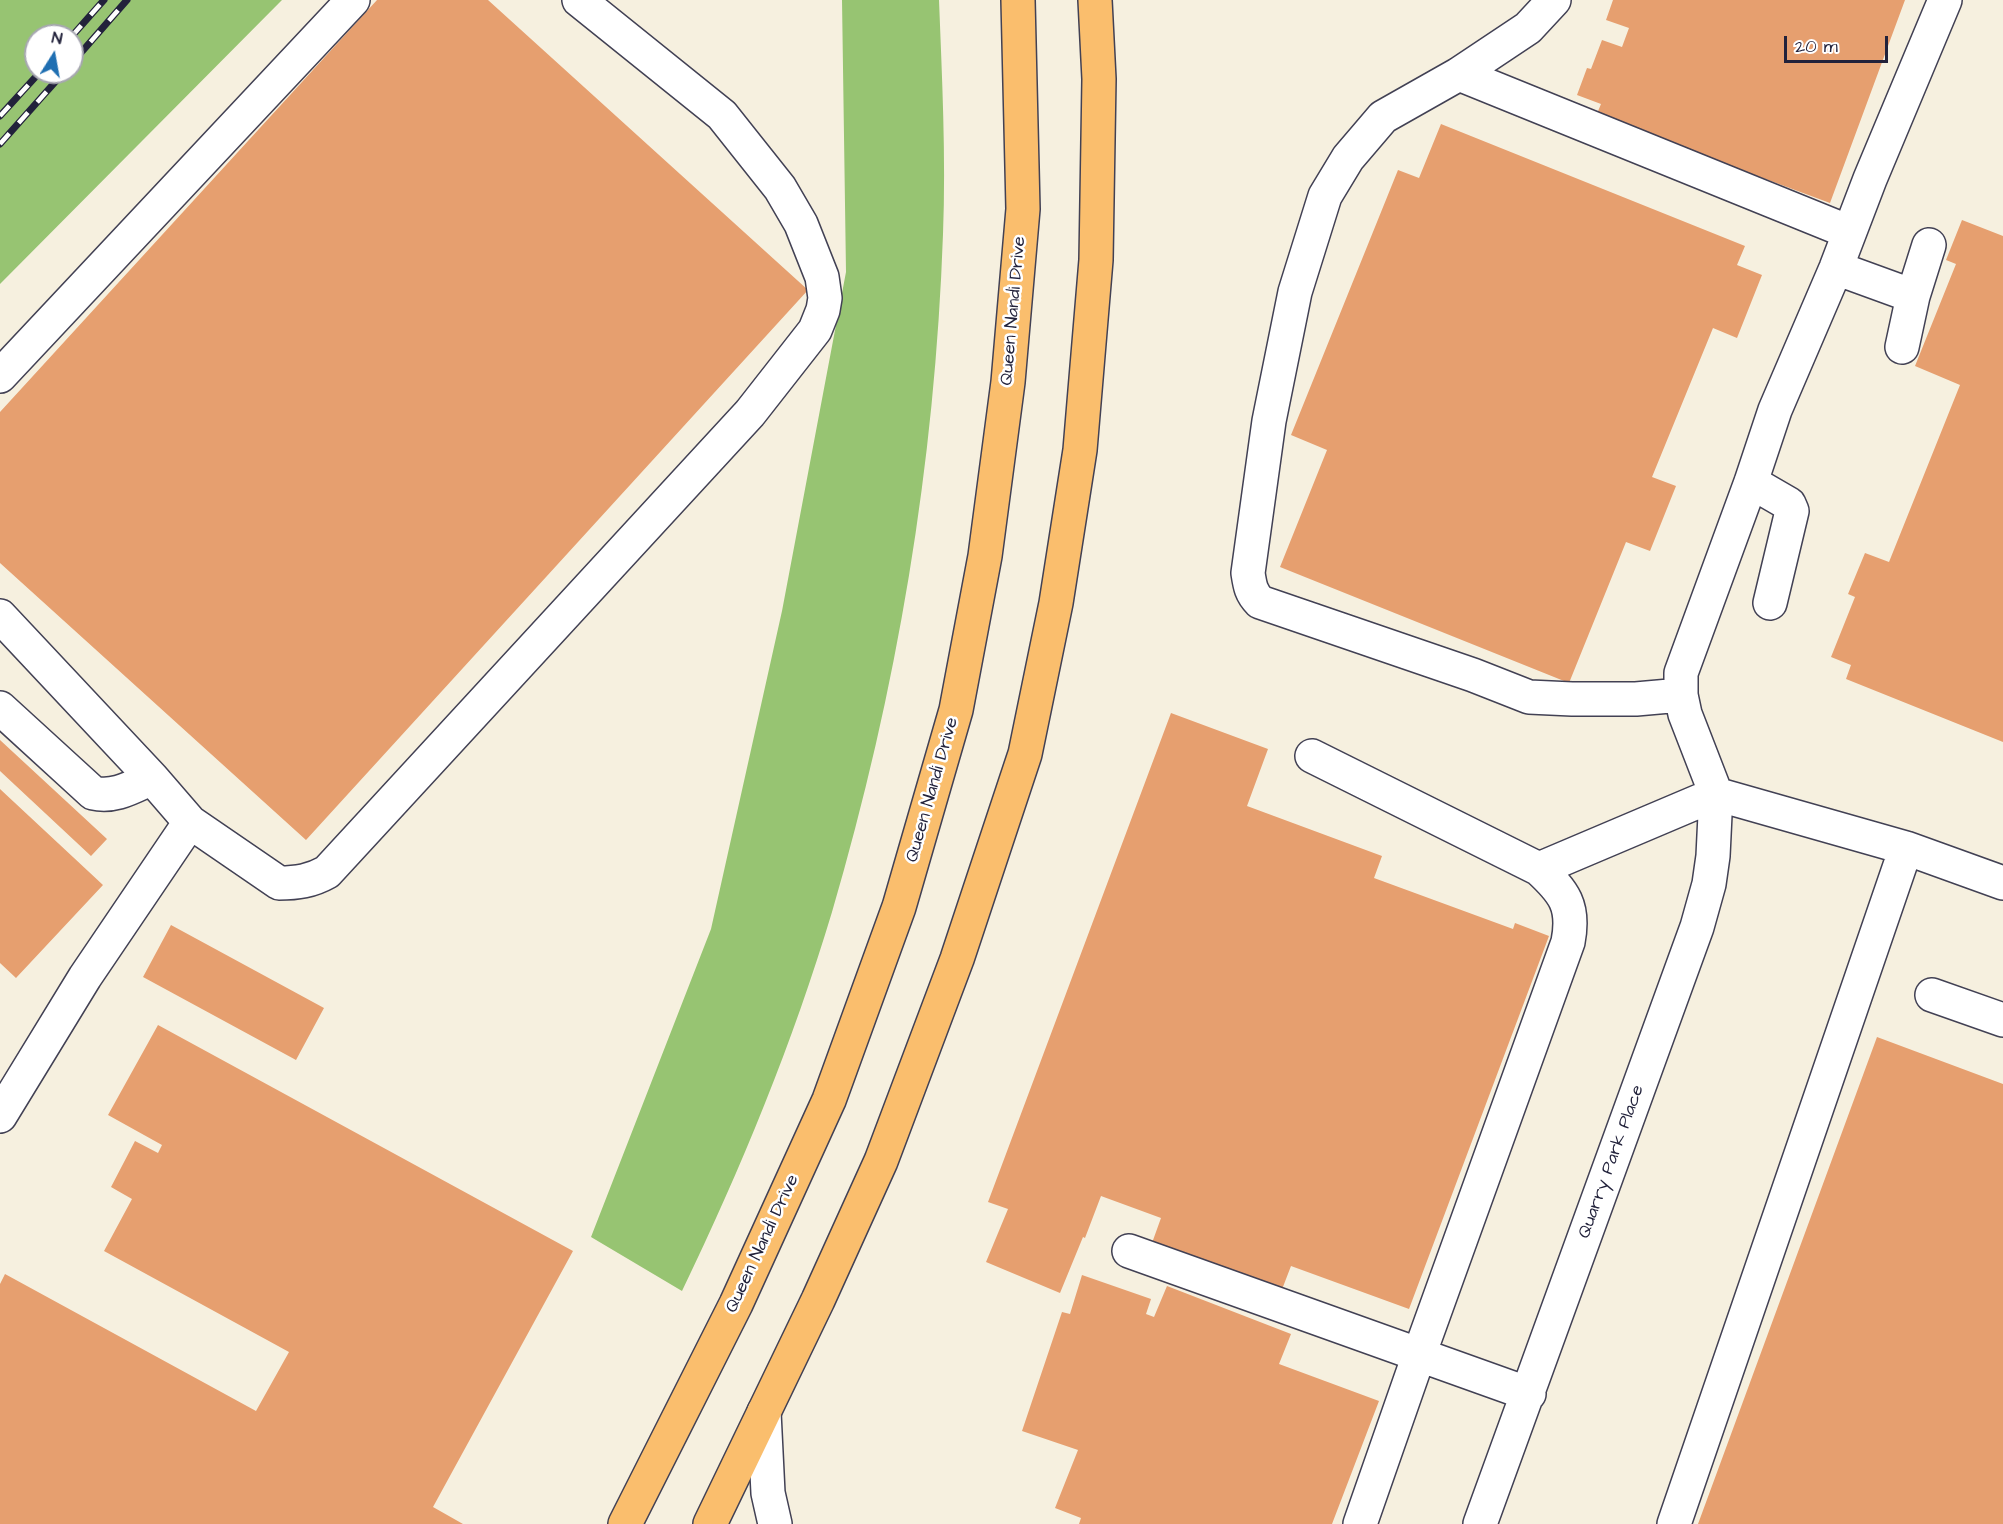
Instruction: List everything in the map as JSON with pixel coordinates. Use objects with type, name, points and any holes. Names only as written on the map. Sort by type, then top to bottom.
[{"type":"main road","name":"Queen Nandi Drive","points":[[625,1524],[736,1304],[829,1100],[899,907],[956,710],[985,556],[1009,370],[1023,209],[1018,0]]},
{"type":"main road","points":[[710,1524],[818,1300],[881,1161],[957,959],[1024,754],[1056,603],[1080,450],[1095,260],[1098,79],[1095,0]]},
{"type":"lane","points":[[0,376],[352,0]]},
{"type":"lane","points":[[0,616],[152,778],[190,822],[279,884],[314,879],[327,872],[750,413],[815,330],[824,310],[822,277],[801,224],[780,188],[722,115],[579,0]]},
{"type":"lane","points":[[1554,0],[1528,28],[1460,74],[1383,117],[1347,158],[1325,196],[1295,292],[1269,421],[1248,573],[1252,594],[1260,602],[1473,675],[1529,697],[1636,699],[1680,695]]},
{"type":"lane","points":[[1716,794],[1685,714],[1680,695],[1681,673],[1775,410],[1836,268],[1945,0]]},
{"type":"lane","points":[[1460,74],[1849,232]]},
{"type":"lane","points":[[1902,347],[1913,296],[1929,245]]},
{"type":"lane","points":[[1836,268],[1913,296]]},
{"type":"lane","points":[[1751,482],[1789,504],[1792,511],[1770,603]]},
{"type":"lane","points":[[0,708],[93,793],[109,795],[119,793],[152,778]]},
{"type":"lane","points":[[1312,756],[1539,869],[1557,886],[1568,902],[1571,929],[1360,1524]]},
{"type":"lane","points":[[1539,869],[1716,794],[1906,848],[2003,883]]},
{"type":"lane","name":"Quarry Park Place","points":[[1480,1524],[1697,927],[1709,884],[1713,856],[1716,794]]},
{"type":"lane","points":[[0,1116],[84,977],[190,822]]},
{"type":"lane","points":[[1674,1524],[1906,848]]},
{"type":"lane","points":[[1932,995],[2003,1020]]},
{"type":"lane","points":[[1129,1251],[1529,1394]]},
{"type":"lane","points":[[764,1412],[768,1493],[775,1524]]},
{"type":"green space","points":[[0,0],[282,0],[0,284]]},
{"type":"green space","points":[[842,0],[939,0],[944,146],[943,234],[939,320],[922,491],[894,661],[876,745],[832,912],[783,1057],[725,1199],[682,1291],[591,1237],[711,929],[782,611],[846,272]]},
{"type":"building","points":[[377,0],[488,0],[808,290],[306,840],[0,563],[0,412]]},
{"type":"building","points":[[1613,0],[1905,0],[1830,203],[1596,116],[1601,104],[1577,95],[1587,68],[1591,69],[1602,40],[1622,47],[1629,28],[1606,20]]},
{"type":"building","points":[[1441,124],[1745,246],[1737,265],[1762,275],[1737,338],[1713,328],[1652,477],[1676,486],[1650,551],[1626,542],[1569,683],[1280,567],[1327,450],[1291,435],[1398,170],[1419,178]]},
{"type":"building","points":[[1962,220],[2003,236],[2003,742],[1846,679],[1851,665],[1831,657],[1855,597],[1848,594],[1865,553],[1889,562],[1960,385],[1915,366],[1956,264],[1946,260]]},
{"type":"building","points":[[1171,713],[1268,749],[1247,806],[1382,856],[1374,878],[1513,929],[1515,923],[1549,936],[1409,1309],[1291,1266],[1281,1292],[1152,1243],[1161,1218],[1101,1196],[1060,1293],[986,1262],[1008,1209],[988,1202]]},
{"type":"building","points":[[0,740],[107,839],[91,856],[0,771]]},
{"type":"building","points":[[0,789],[103,885],[16,978],[0,963]]},
{"type":"building","points":[[171,925],[324,1008],[296,1060],[143,977]]},
{"type":"building","points":[[158,1025],[573,1251],[433,1507],[463,1524],[0,1524],[0,1284],[5,1274],[256,1411],[289,1352],[104,1251],[132,1199],[111,1187],[135,1141],[158,1153],[162,1145],[108,1115]]},
{"type":"building","points":[[1877,1037],[2003,1084],[2003,1524],[1698,1524]]},
{"type":"building","points":[[1082,1275],[1151,1299],[1146,1314],[1154,1317],[1167,1286],[1291,1334],[1279,1364],[1379,1401],[1332,1524],[1079,1524],[1081,1518],[1055,1508],[1078,1450],[1022,1431],[1062,1312],[1070,1314]]},
{"type":"railway","points":[[83,24],[104,0]]},
{"type":"railway","points":[[84,49],[127,0]]},
{"type":"railway","points":[[0,116],[29,84]]},
{"type":"railway","points":[[0,144],[53,84]]}]
